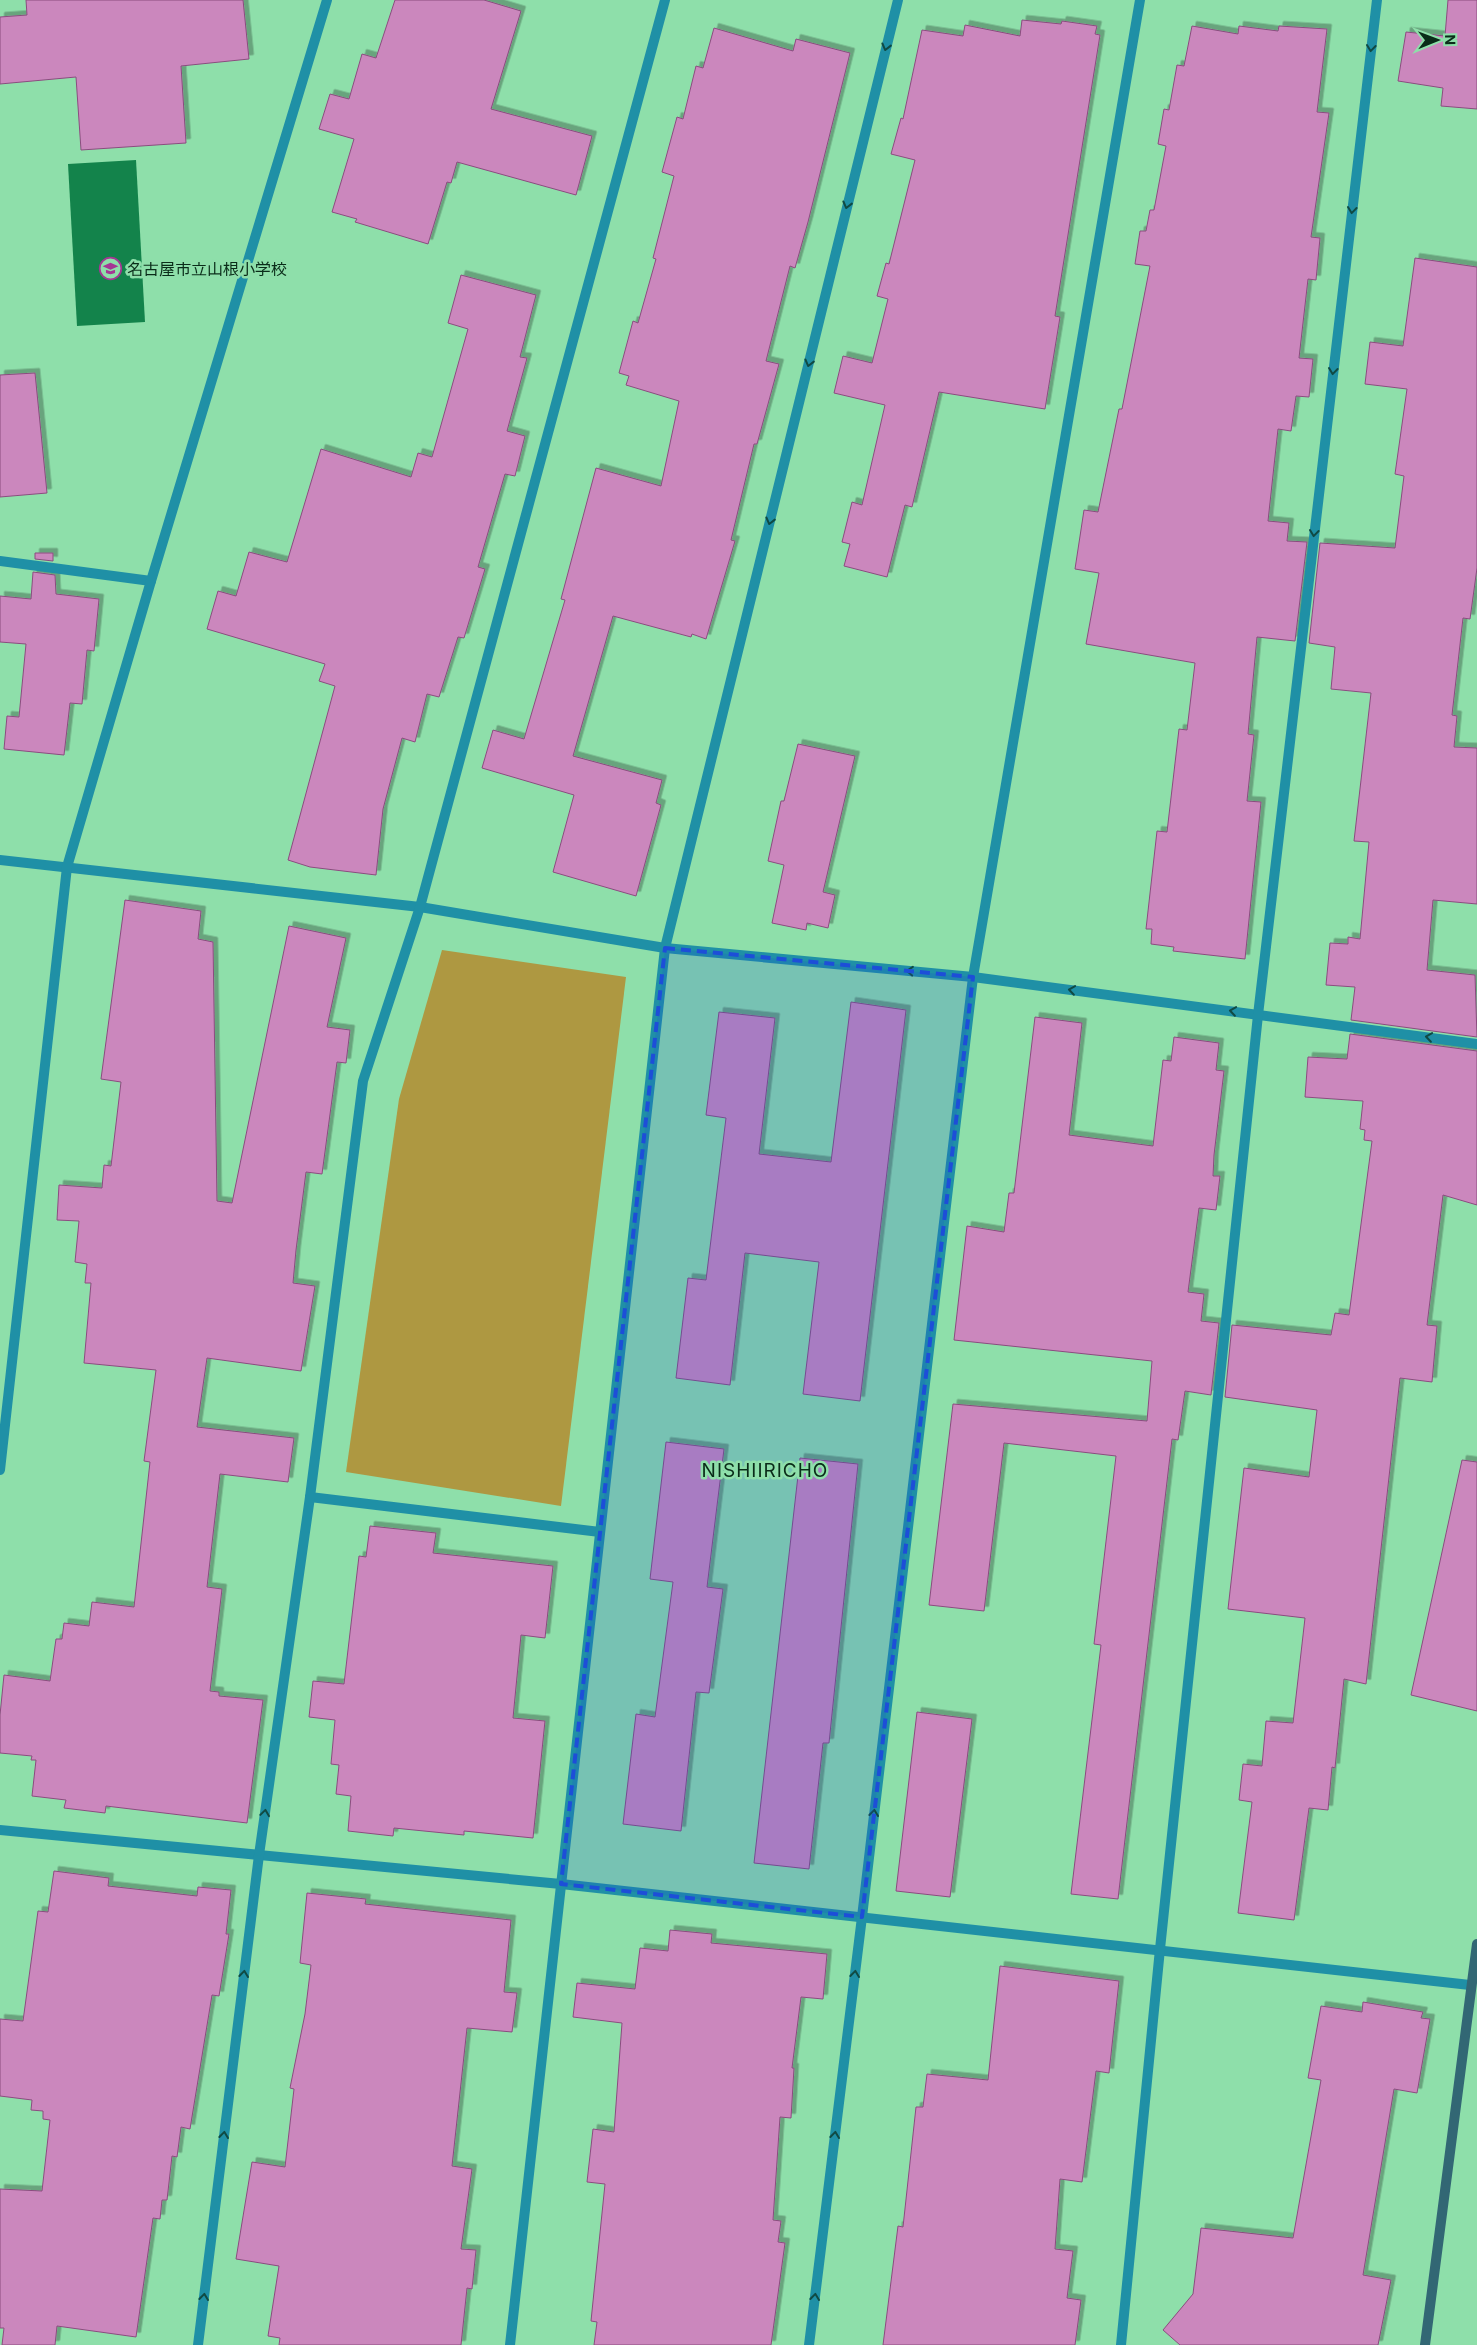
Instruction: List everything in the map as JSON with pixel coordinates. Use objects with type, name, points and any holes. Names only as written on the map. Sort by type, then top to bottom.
[{"type":"street","points":[[0,1470],[67,867],[151,581],[327,0]]},
{"type":"street","points":[[198,2345],[259,1855],[310,1496],[363,1081],[420,907],[666,0]]},
{"type":"street","points":[[510,2345],[665,948],[898,0]]},
{"type":"street","points":[[809,2345],[862,1917],[973,977],[1140,0]]},
{"type":"street","points":[[1121,2345],[1160,1950],[1258,1015],[1377,0]]},
{"type":"street","points":[[0,561],[135,577],[151,581]]},
{"type":"street","points":[[0,860],[420,907],[665,948],[973,977],[1477,1044]]},
{"type":"street","points":[[310,1496],[600,1532]]},
{"type":"street","points":[[0,1830],[561,1884],[1470,1985]]},
{"type":"street","points":[[1425,2345],[1470,1985],[1477,1944]]},
{"type":"highlighted area","points":[[665,948],[973,977],[862,1917],[561,1884]]},
{"type":"shaded area","points":[[136,160],[145,322],[77,326],[68,164]]},
{"type":"shaded area","points":[[442,950],[626,977],[561,1506],[346,1472],[399,1099]]},
{"type":"building","points":[[26,0],[243,0],[249,59],[181,66],[186,143],[81,150],[76,77],[0,84],[0,17],[27,15]]},
{"type":"building","points":[[395,0],[484,0],[521,11],[491,109],[592,136],[576,195],[457,162],[451,183],[447,182],[428,244],[355,222],[357,219],[332,212],[354,139],[319,129],[330,94],[349,99],[362,54],[376,58]]},
{"type":"building","points":[[1448,0],[1477,0],[1477,109],[1441,106],[1443,88],[1398,81],[1406,32],[1445,36]]},
{"type":"building","points":[[1022,20],[1061,24],[1062,21],[1097,26],[1095,34],[1100,35],[1055,316],[1060,317],[1045,409],[939,392],[912,507],[905,505],[887,577],[844,566],[850,544],[842,542],[852,502],[862,505],[885,405],[834,393],[843,356],[872,363],[888,299],[877,296],[886,263],[889,264],[915,160],[891,154],[901,118],[903,119],[922,30],[963,36],[965,25],[1020,36]]},
{"type":"building","points":[[1192,26],[1238,34],[1239,26],[1278,31],[1279,26],[1327,29],[1317,112],[1329,113],[1311,237],[1320,238],[1316,280],[1308,279],[1299,358],[1313,359],[1309,397],[1296,396],[1291,431],[1278,429],[1268,521],[1289,523],[1287,541],[1307,542],[1295,641],[1257,637],[1248,734],[1254,735],[1247,801],[1261,802],[1245,959],[1173,951],[1174,947],[1151,944],[1152,929],[1146,929],[1157,831],[1167,832],[1179,729],[1187,730],[1195,663],[1086,644],[1099,573],[1075,569],[1084,510],[1098,512],[1119,409],[1122,409],[1150,266],[1135,264],[1140,231],[1146,231],[1150,210],[1154,210],[1166,146],[1158,144],[1164,109],[1169,110],[1177,65],[1184,66]]},
{"type":"building","points":[[714,28],[793,51],[796,39],[850,53],[808,222],[795,268],[790,266],[766,361],[779,364],[757,444],[754,444],[731,540],[735,541],[706,639],[692,634],[691,637],[613,616],[573,756],[662,780],[656,803],[661,805],[636,896],[553,872],[574,795],[482,768],[493,730],[524,739],[565,600],[561,599],[596,468],[661,486],[679,401],[626,385],[629,376],[619,373],[633,321],[638,323],[656,259],[653,258],[674,176],[662,172],[677,117],[683,119],[696,66],[703,68]]},
{"type":"building","points":[[1415,258],[1477,267],[1477,568],[1470,619],[1463,618],[1452,715],[1457,716],[1454,747],[1477,748],[1477,904],[1433,900],[1427,970],[1475,975],[1477,1037],[1351,1020],[1355,987],[1326,985],[1330,943],[1348,944],[1348,937],[1360,939],[1369,842],[1354,841],[1371,693],[1331,689],[1335,647],[1309,643],[1320,543],[1395,548],[1404,476],[1395,474],[1407,389],[1365,384],[1370,342],[1403,346]]},
{"type":"building","points":[[461,275],[536,295],[520,357],[527,358],[507,431],[525,436],[515,476],[505,474],[478,567],[485,569],[464,638],[458,637],[439,697],[427,694],[415,742],[402,738],[383,809],[376,875],[310,867],[288,860],[335,686],[319,681],[325,664],[207,629],[218,591],[236,596],[249,552],[287,562],[321,449],[411,477],[418,453],[432,457],[468,329],[448,323]]},
{"type":"building","points":[[35,373],[47,493],[0,497],[0,375]]},
{"type":"building","points":[[35,553],[53,553],[53,561],[35,559]]},
{"type":"building","points":[[33,572],[55,575],[56,594],[99,599],[94,651],[87,650],[82,704],[70,703],[64,755],[4,749],[7,716],[19,717],[26,644],[0,642],[0,596],[31,599]]},
{"type":"building","points":[[798,744],[855,756],[823,892],[835,895],[828,928],[807,923],[806,930],[772,923],[784,865],[768,861],[781,801],[784,801]]},
{"type":"building","points":[[125,900],[201,911],[198,939],[213,942],[217,1201],[232,1203],[289,926],[346,938],[327,1027],[350,1030],[346,1063],[337,1062],[322,1174],[306,1172],[296,1250],[293,1283],[315,1286],[301,1371],[207,1358],[197,1427],[294,1438],[288,1482],[220,1474],[207,1587],[222,1589],[210,1691],[219,1692],[219,1696],[263,1700],[247,1823],[106,1806],[105,1813],[64,1808],[66,1800],[32,1796],[36,1760],[31,1760],[32,1756],[0,1753],[0,1715],[4,1675],[50,1681],[56,1639],[62,1639],[64,1623],[89,1626],[92,1602],[134,1607],[150,1462],[144,1461],[156,1370],[84,1363],[91,1283],[85,1283],[87,1264],[75,1262],[79,1221],[57,1220],[59,1185],[102,1188],[104,1165],[111,1166],[121,1082],[101,1079]]},
{"type":"building","points":[[851,1002],[906,1010],[860,1401],[803,1394],[819,1262],[745,1253],[730,1385],[676,1378],[688,1278],[706,1280],[726,1118],[706,1115],[719,1012],[775,1018],[759,1154],[831,1162]]},
{"type":"building","points":[[1035,1017],[1082,1023],[1069,1135],[1153,1146],[1163,1060],[1171,1061],[1174,1037],[1219,1043],[1216,1070],[1224,1071],[1214,1155],[1213,1176],[1220,1176],[1216,1210],[1199,1208],[1188,1292],[1204,1294],[1201,1321],[1219,1323],[1211,1395],[1185,1391],[1178,1440],[1172,1439],[1118,1899],[1071,1894],[1101,1645],[1094,1644],[1116,1456],[1004,1443],[984,1611],[929,1605],[953,1404],[1147,1421],[1152,1361],[954,1340],[967,1226],[1004,1232],[1009,1193],[1014,1193]]},
{"type":"building","points":[[1350,1034],[1477,1051],[1477,1205],[1443,1195],[1427,1325],[1437,1326],[1432,1382],[1400,1378],[1366,1684],[1344,1679],[1335,1768],[1332,1767],[1328,1810],[1309,1808],[1294,1920],[1238,1913],[1252,1802],[1239,1800],[1243,1764],[1262,1766],[1266,1721],[1293,1723],[1305,1618],[1228,1609],[1244,1468],[1309,1477],[1317,1410],[1225,1397],[1232,1325],[1331,1335],[1335,1313],[1349,1315],[1372,1141],[1364,1140],[1365,1130],[1360,1129],[1363,1101],[1305,1097],[1308,1057],[1347,1059]]},
{"type":"building","points":[[666,1442],[724,1449],[707,1587],[723,1589],[709,1693],[696,1692],[681,1831],[623,1824],[636,1714],[655,1717],[673,1582],[650,1579]]},
{"type":"building","points":[[800,1458],[858,1464],[829,1743],[823,1743],[809,1869],[754,1863]]},
{"type":"building","points":[[1462,1460],[1477,1462],[1477,1711],[1411,1695]]},
{"type":"building","points":[[370,1526],[436,1533],[433,1553],[553,1566],[545,1638],[521,1635],[513,1718],[545,1721],[533,1838],[464,1831],[464,1835],[394,1828],[393,1836],[348,1831],[351,1796],[336,1794],[339,1765],[331,1764],[335,1720],[309,1717],[313,1681],[344,1684],[359,1556],[366,1557]]},
{"type":"building","points":[[917,1712],[972,1719],[950,1897],[896,1891]]},
{"type":"building","points":[[54,1871],[109,1878],[108,1886],[197,1896],[198,1887],[231,1890],[226,1934],[229,1934],[219,1996],[212,1995],[190,2129],[181,2127],[177,2157],[172,2156],[167,2200],[162,2200],[160,2219],[153,2218],[136,2337],[57,2326],[55,2345],[2,2345],[4,2328],[0,2328],[0,2189],[42,2191],[50,2120],[43,2119],[43,2111],[31,2110],[32,2100],[0,2096],[0,2019],[23,2021],[38,1911],[48,1912]]},
{"type":"building","points":[[307,1893],[366,1899],[365,1904],[511,1920],[504,1992],[517,1993],[512,2032],[467,2028],[452,2166],[472,2169],[461,2249],[476,2250],[472,2289],[467,2288],[461,2345],[279,2345],[280,2338],[268,2336],[279,2266],[236,2259],[252,2162],[285,2167],[294,2089],[290,2088],[305,2014],[311,1965],[300,1963]]},
{"type":"building","points":[[670,1930],[712,1934],[711,1943],[827,1954],[823,1999],[801,1997],[792,2068],[794,2068],[791,2118],[780,2117],[773,2220],[781,2221],[778,2242],[785,2243],[771,2345],[594,2345],[597,2322],[591,2321],[605,2184],[587,2182],[593,2129],[614,2132],[622,2023],[573,2017],[577,1983],[635,1989],[640,1948],[668,1951]]},
{"type":"building","points":[[1000,1966],[1119,1981],[1109,2073],[1096,2071],[1082,2182],[1060,2179],[1055,2249],[1073,2251],[1067,2298],[1081,2300],[1075,2345],[883,2345],[898,2226],[903,2227],[916,2107],[923,2107],[927,2074],[988,2080]]},
{"type":"building","points":[[1363,2002],[1423,2012],[1421,2018],[1430,2019],[1417,2093],[1394,2089],[1363,2275],[1391,2280],[1378,2345],[1180,2345],[1163,2330],[1193,2294],[1201,2228],[1293,2238],[1321,2080],[1308,2078],[1321,2006],[1362,2012]]},
{"type":"place","name":"名古屋市立山根小学校","points":[[111,269]]},
{"type":"district","name":"NISHIIRICHO","points":[[765,1470]]}]
